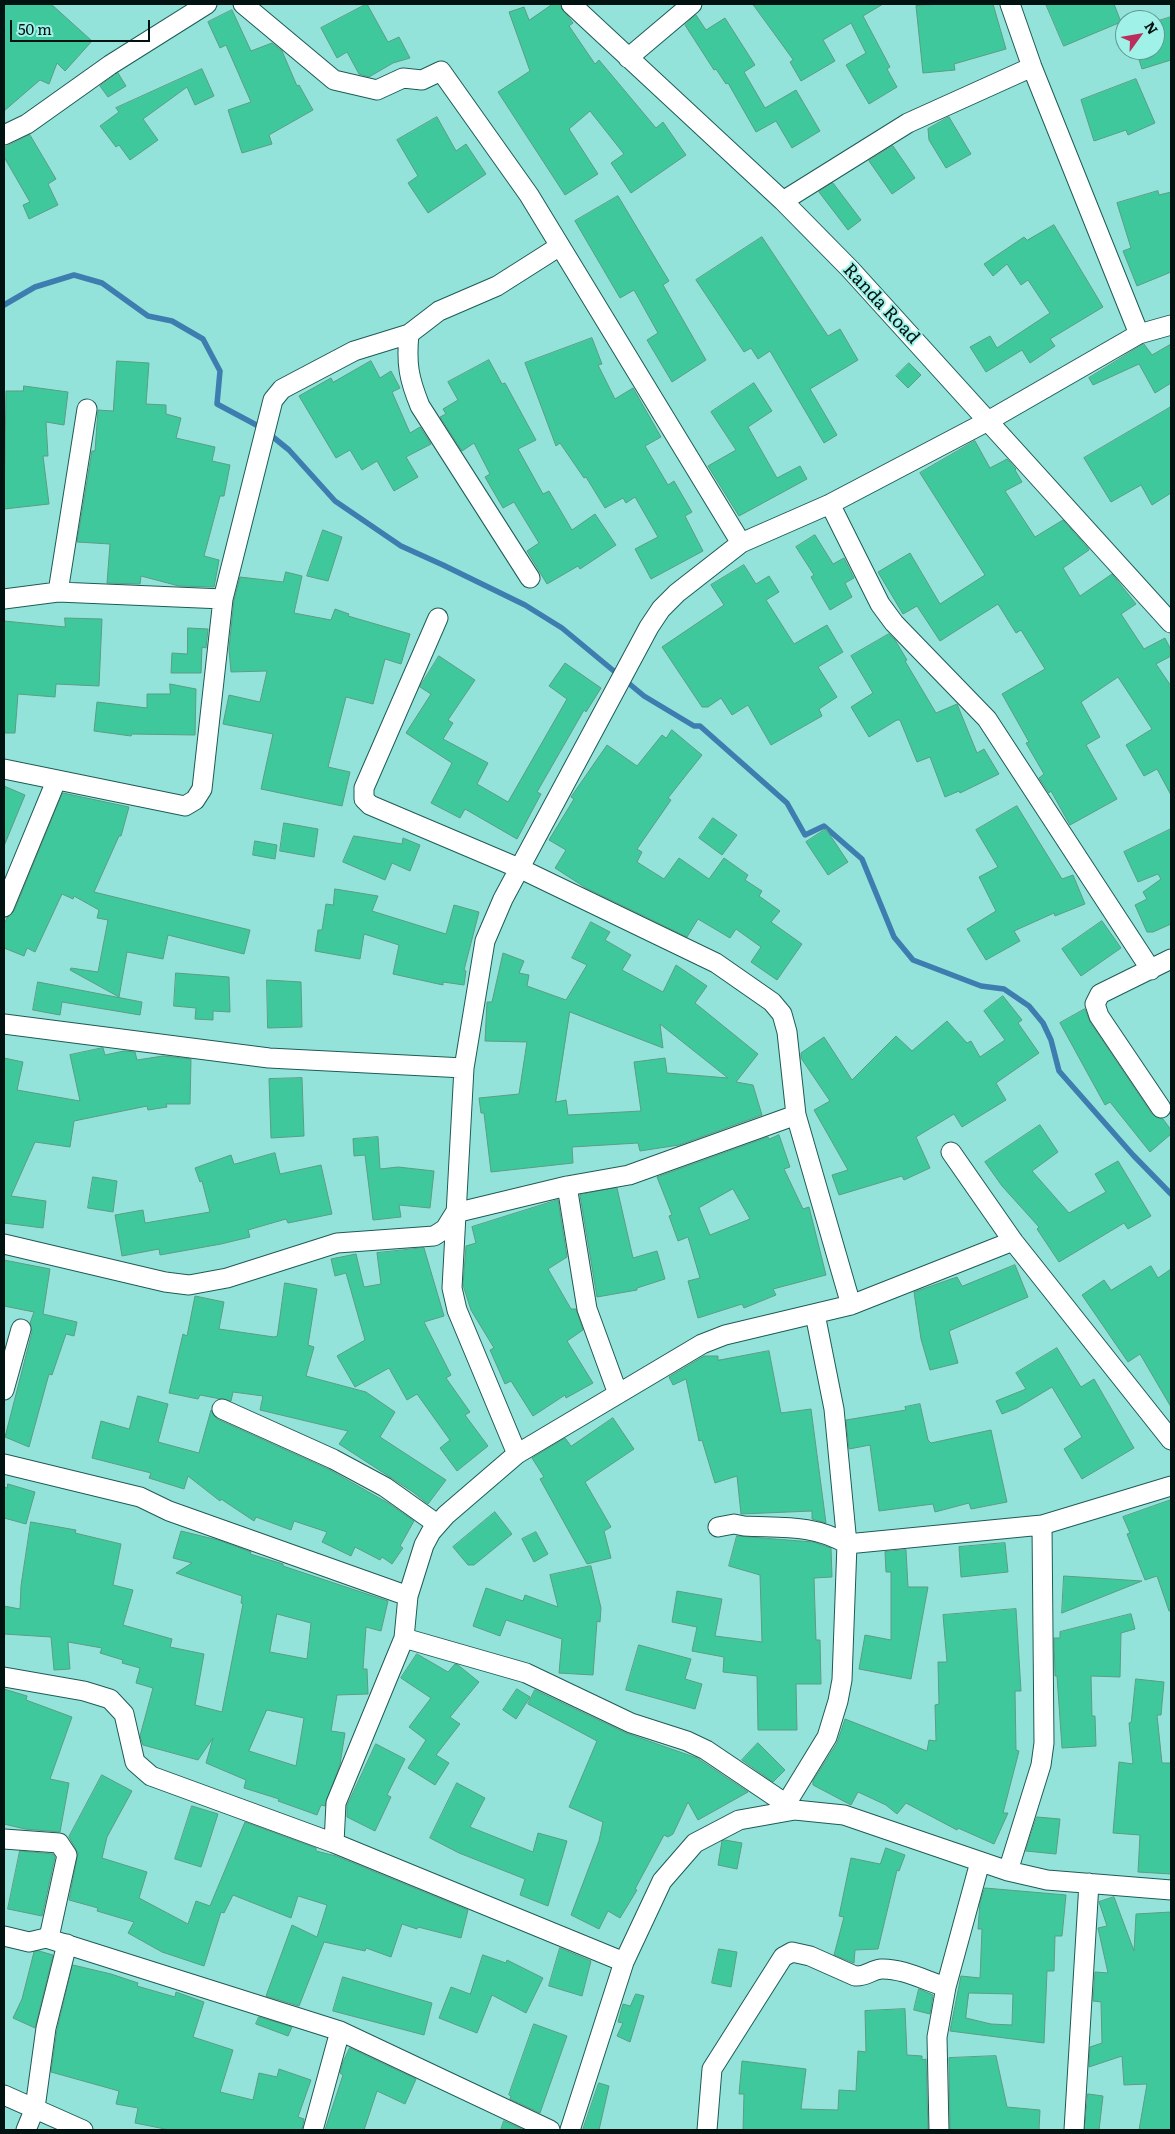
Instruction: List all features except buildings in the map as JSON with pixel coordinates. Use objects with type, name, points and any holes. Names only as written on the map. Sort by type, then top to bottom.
[{"type":"street","points":[[4,135],[27,124],[110,65],[207,4]]},
{"type":"street","points":[[243,4],[334,80],[377,90],[403,78],[422,80],[441,71],[529,195],[741,543]]},
{"type":"street","name":"Randa Road","points":[[571,4],[783,202],[850,269],[1171,623]]},
{"type":"street","points":[[628,58],[692,4]]},
{"type":"street","points":[[1010,4],[1032,67],[1138,334]]},
{"type":"street","points":[[783,202],[908,122],[1032,67]]},
{"type":"street","points":[[4,769],[185,806],[195,800],[202,789],[223,599],[273,400],[282,389],[354,350],[409,334],[439,311],[497,286],[560,246]]},
{"type":"street","points":[[517,1454],[457,1310],[452,1288],[464,1068],[485,941],[503,899],[649,627],[677,593],[741,543],[830,504],[988,421],[1138,334],[1171,325]]},
{"type":"street","points":[[409,334],[407,358],[410,381],[420,406],[530,578]]},
{"type":"street","points":[[58,592],[87,408]]},
{"type":"street","points":[[830,504],[880,604],[894,623],[987,719],[1151,970]]},
{"type":"street","points":[[4,599],[58,592],[223,599]]},
{"type":"street","points":[[438,618],[364,788],[364,798],[370,806],[521,868],[716,963],[772,1002],[782,1014],[787,1032],[796,1115],[851,1305]]},
{"type":"street","points":[[4,907],[56,780]]},
{"type":"street","points":[[1160,1108],[1099,1016],[1095,1004],[1100,994],[1171,960]]},
{"type":"street","points":[[4,1024],[269,1058],[464,1068]]},
{"type":"street","points":[[4,1244],[165,1282],[189,1285],[227,1278],[337,1242],[434,1236],[445,1229],[455,1213],[567,1186],[629,1175],[796,1115]]},
{"type":"street","points":[[951,1152],[1013,1241],[1171,1440]]},
{"type":"street","points":[[567,1186],[587,1309],[618,1394]]},
{"type":"street","points":[[334,1843],[336,1803],[404,1638],[408,1596],[424,1545],[437,1524],[446,1515],[517,1454],[702,1344],[725,1335],[851,1305],[1013,1241]]},
{"type":"street","points":[[790,1807],[827,1737],[842,1680],[847,1544],[834,1409],[815,1314]]},
{"type":"street","points":[[4,1390],[21,1329]]},
{"type":"street","points":[[222,1409],[333,1459],[385,1487],[437,1524]]},
{"type":"street","points":[[4,1464],[140,1497],[169,1511],[408,1596]]},
{"type":"street","points":[[718,1527],[734,1524],[810,1529],[830,1534],[847,1544],[1042,1525],[1171,1486]]},
{"type":"street","points":[[1008,1871],[1041,1765],[1044,1743],[1042,1525]]},
{"type":"street","points":[[404,1638],[526,1673],[631,1723],[687,1741],[706,1750],[790,1807]]},
{"type":"street","points":[[4,1677],[84,1691],[110,1699],[124,1714],[135,1762],[151,1776],[334,1843],[624,1962]]},
{"type":"street","points":[[570,2130],[624,1962],[662,1881],[695,1843],[740,1820],[790,1807],[844,1815],[1008,1871],[1047,1880],[1171,1890]]},
{"type":"street","points":[[4,1839],[59,1843],[67,1855],[50,1932],[46,1938]]},
{"type":"street","points":[[939,2130],[937,2037],[946,1987],[980,1862]]},
{"type":"street","points":[[1074,2130],[1090,1883]]},
{"type":"street","points":[[4,1936],[29,1942],[46,1938],[340,2031],[550,2130]]},
{"type":"street","points":[[26,2130],[35,2108],[46,2028],[67,1944]]},
{"type":"street","points":[[707,2130],[712,2069],[782,1957],[792,1952],[810,1956],[855,1976],[863,1977],[879,1969],[893,1970],[946,1987]]},
{"type":"street","points":[[313,2130],[340,2031]]},
{"type":"street","points":[[4,2095],[82,2130]]},
{"type":"waterway","points":[[4,305],[35,287],[74,275],[102,283],[148,316],[172,321],[203,339],[220,371],[217,404],[262,428],[289,450],[335,501],[401,546],[525,605],[562,628],[644,696],[694,726],[700,726],[787,803],[805,835],[824,826],[862,859],[894,937],[913,960],[981,986],[1004,989],[1029,1006],[1043,1023],[1051,1040],[1059,1071],[1133,1155],[1171,1194]]}]
